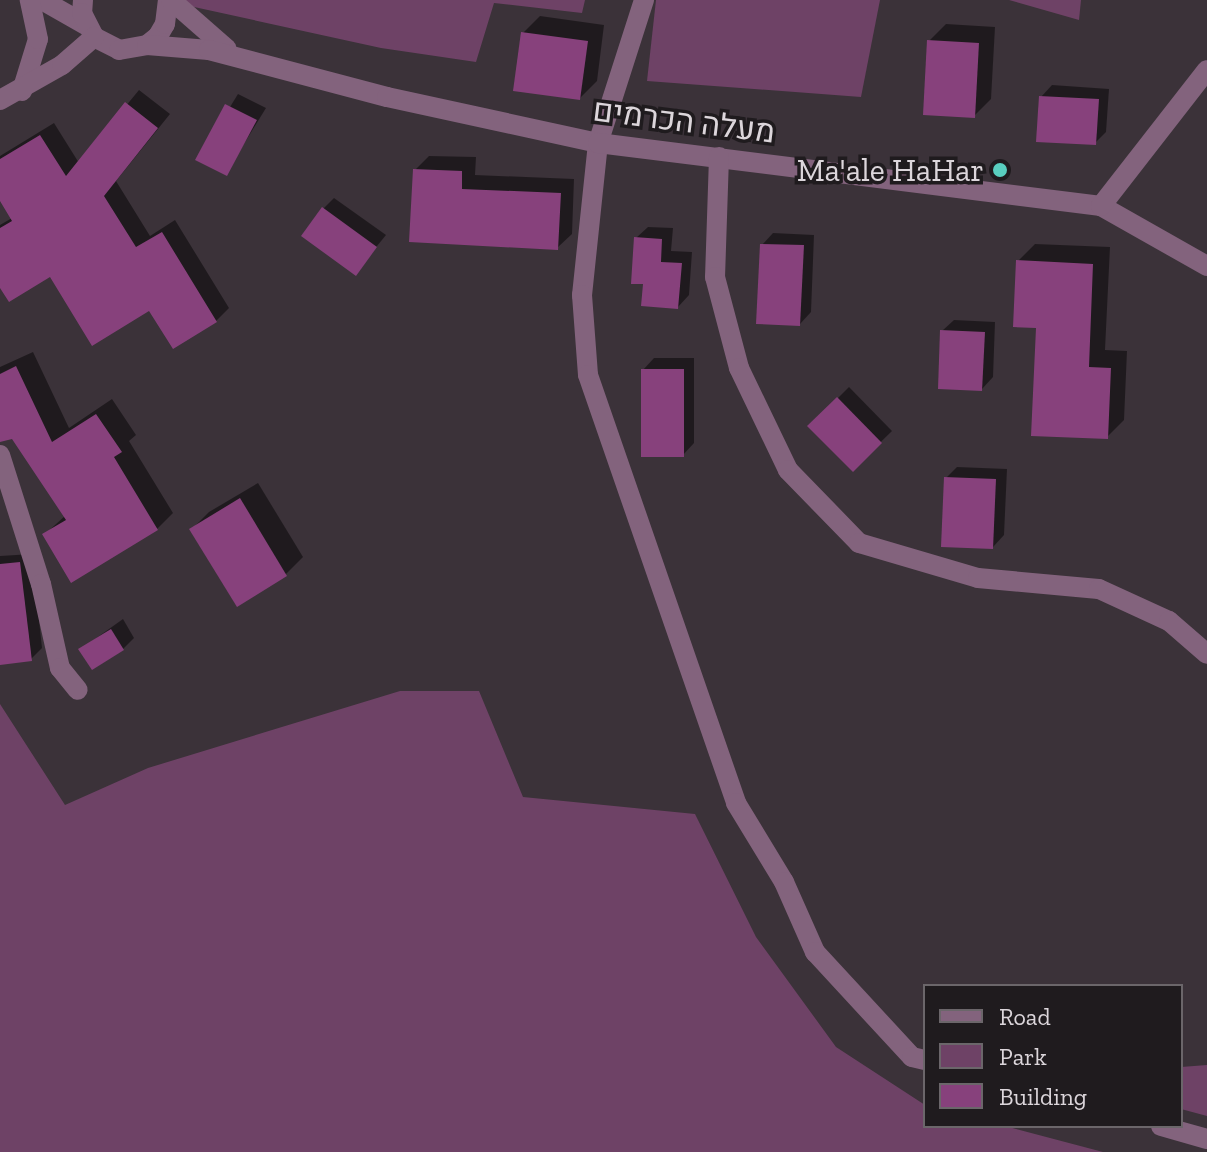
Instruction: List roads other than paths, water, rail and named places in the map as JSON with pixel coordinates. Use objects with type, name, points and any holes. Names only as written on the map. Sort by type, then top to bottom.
[{"type":"street","points":[[22,91],[38,39],[30,0]]},
{"type":"street","points":[[42,0],[90,31]]},
{"type":"street","points":[[83,0],[90,31]]},
{"type":"street","points":[[147,45],[165,24],[169,0]]},
{"type":"street","name":"מעלה הכרמים","points":[[169,0],[206,36],[241,57]]},
{"type":"street","points":[[644,0],[598,143],[582,295],[588,375],[719,763],[736,803],[784,882],[815,952],[912,1057],[923,1060]]},
{"type":"street","points":[[0,100],[22,91],[90,31]]},
{"type":"street","name":"מעלה הכרמים","points":[[90,31],[119,50],[147,45],[189,46],[387,97],[598,143],[1101,206],[1207,266]]},
{"type":"street","points":[[1101,206],[1207,70]]},
{"type":"street","points":[[719,157],[715,277],[739,368],[788,470],[859,543],[978,578],[1099,589],[1169,621],[1207,654]]},
{"type":"street","points":[[0,455],[41,584],[60,668],[78,690]]},
{"type":"street","points":[[1168,1128],[1207,1139]]},
{"type":"place","name":"Ma'ale HaHar","points":[[1000,170]]}]
